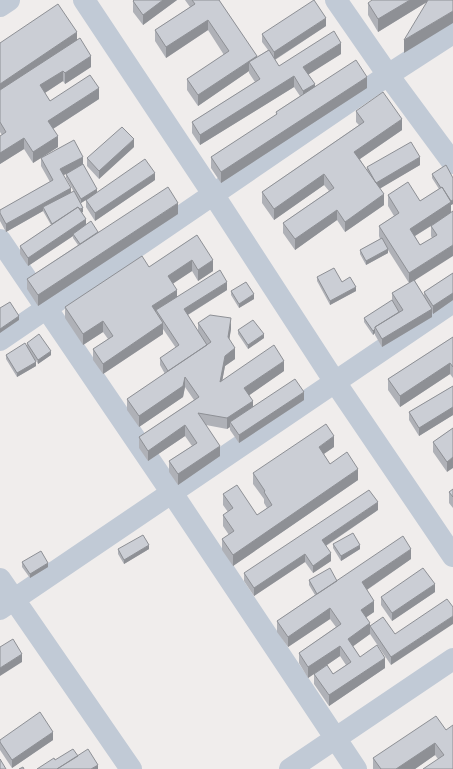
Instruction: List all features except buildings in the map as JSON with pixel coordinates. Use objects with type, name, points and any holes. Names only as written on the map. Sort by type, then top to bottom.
[{"type":"street","points":[[0,6],[9,0]]},
{"type":"street","points":[[84,0],[213,194],[335,382],[453,556]]},
{"type":"street","points":[[336,0],[388,75],[453,163]]},
{"type":"street","points":[[0,340],[388,75],[453,33]]},
{"type":"street","points":[[0,240],[172,493],[356,769]]},
{"type":"street","points":[[7,605],[453,302]]},
{"type":"street","points":[[0,579],[7,605],[131,769]]},
{"type":"street","points":[[290,769],[453,658]]}]
